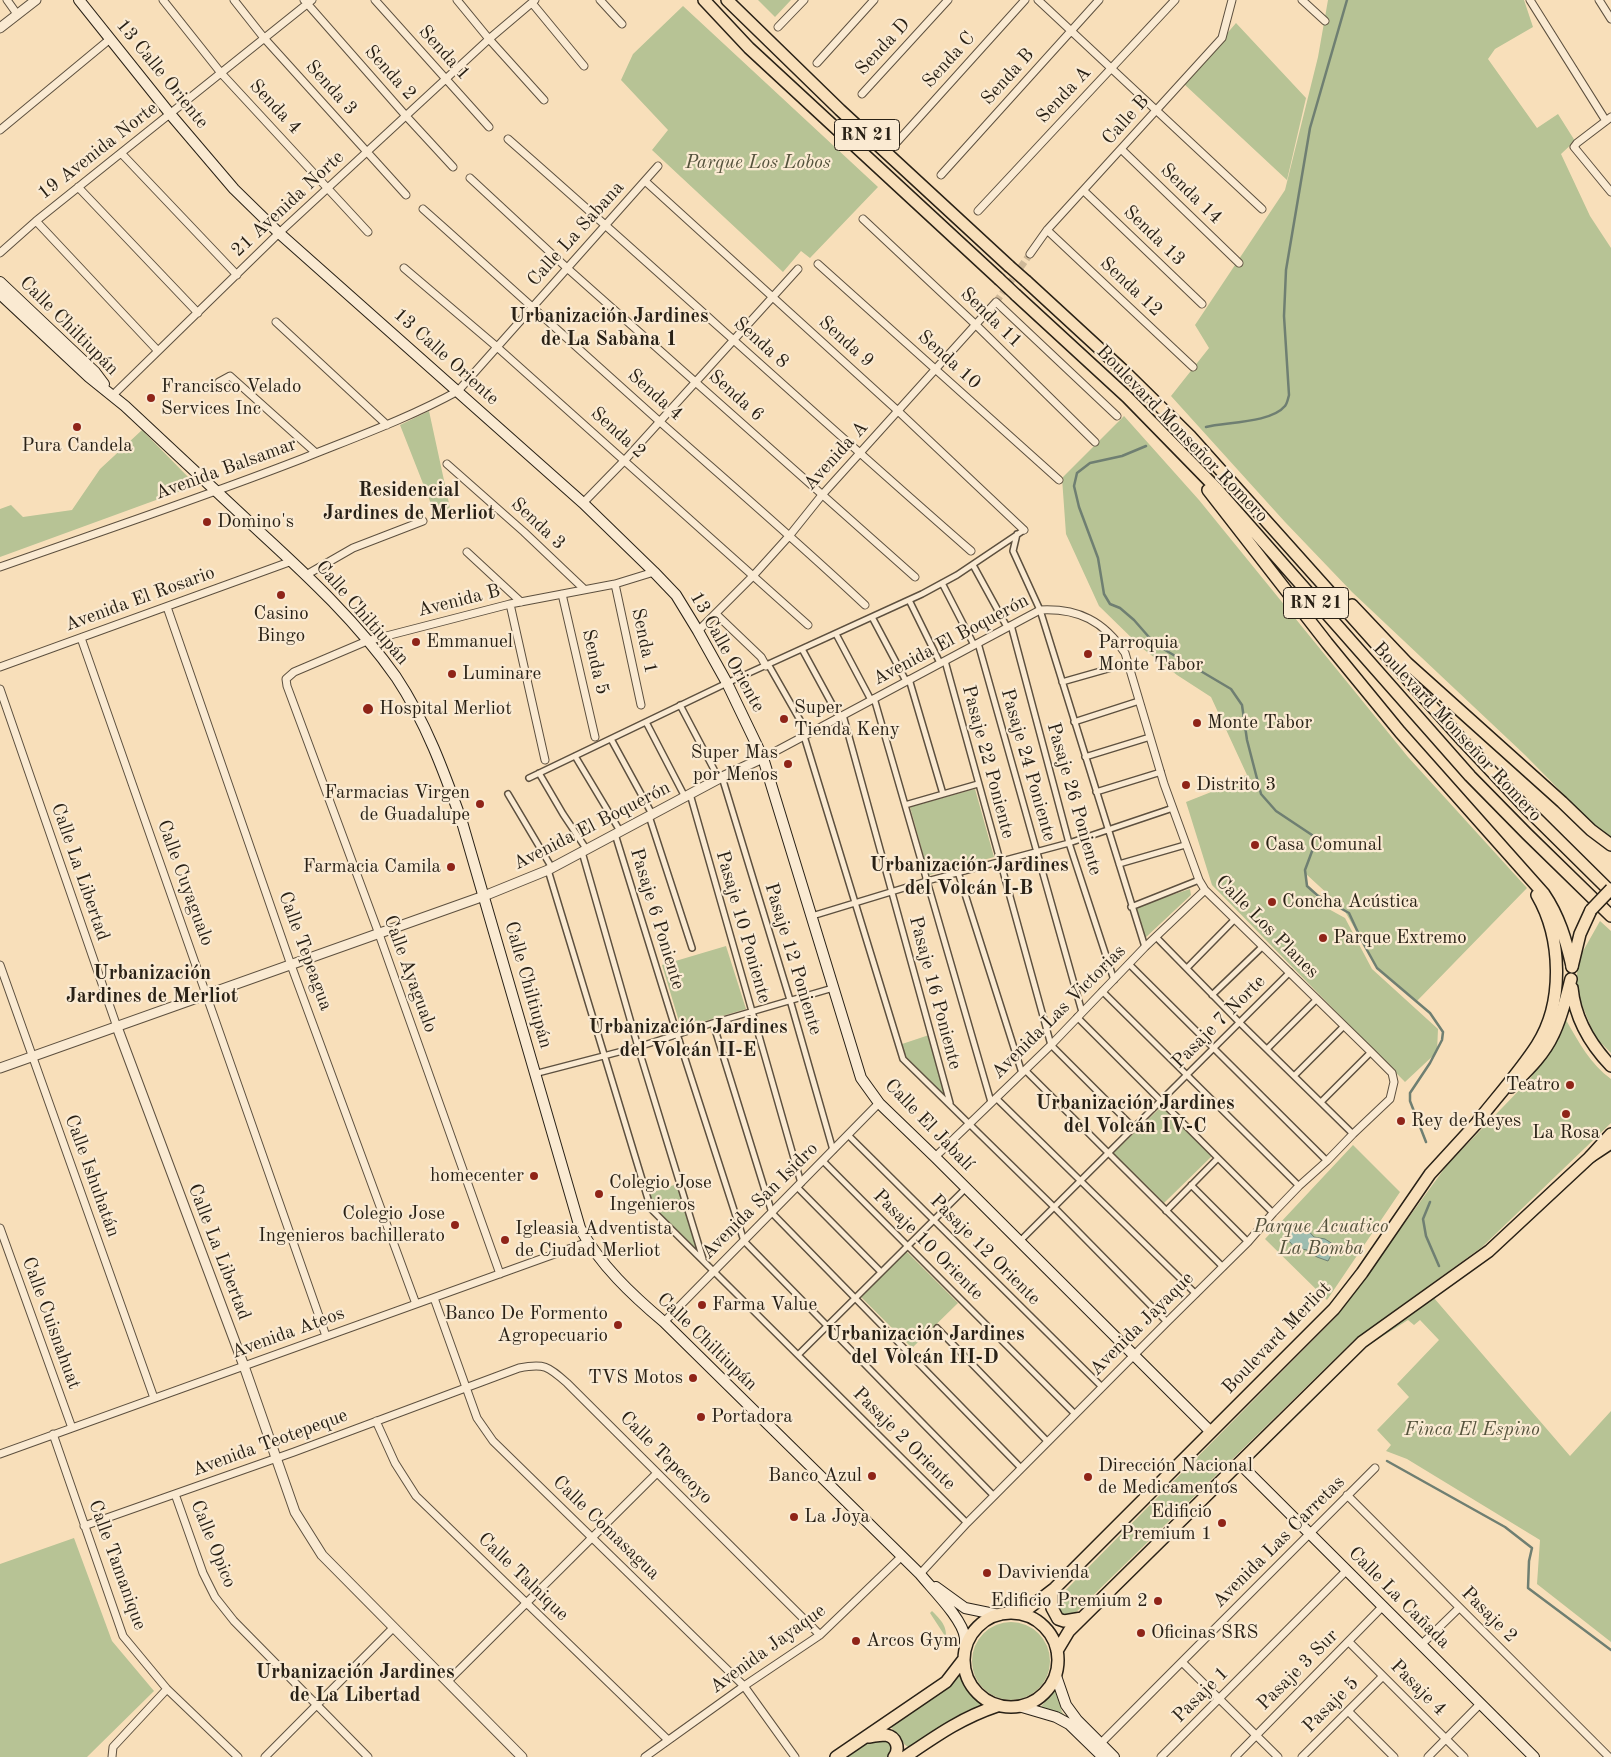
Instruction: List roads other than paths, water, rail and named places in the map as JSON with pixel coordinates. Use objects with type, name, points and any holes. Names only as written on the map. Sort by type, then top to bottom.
[{"type":"main road","name":"13 Calle Oriente","points":[[79,0],[170,115],[234,190],[279,233],[583,503],[676,595],[727,683],[763,758]]},
{"type":"main road","name":"Boulevard Monseñor Romero","points":[[704,0],[749,48],[1127,397],[1215,487],[1470,776],[1611,916]]},
{"type":"main road","name":"Boulevard Monseñor Romero","points":[[727,0],[840,110],[1146,392],[1234,483],[1463,741],[1526,808],[1611,890]]},
{"type":"main road","name":"Calle Chiltiupán","points":[[0,282],[95,372],[113,395]]},
{"type":"main road","name":"Calle Chiltiupán","points":[[0,294],[89,377],[113,395],[306,574],[368,641],[396,677],[425,729],[444,772],[462,822],[580,1228],[596,1255],[637,1299],[664,1322],[901,1557],[965,1608],[998,1615]]},
{"type":"main road","points":[[1174,445],[1339,658],[1400,732],[1534,882],[1554,909],[1566,938],[1572,966]]},
{"type":"main road","points":[[1234,483],[1407,663],[1555,795],[1591,830],[1611,845]]},
{"type":"main road","name":"Calle El Jabalí","points":[[763,758],[861,1078],[879,1103],[936,1157],[1210,1431]]},
{"type":"main road","points":[[1478,1121],[1537,1046],[1550,1014],[1556,990],[1557,966],[1555,946],[1547,916],[1535,892],[1514,860]]},
{"type":"main road","points":[[1611,890],[1591,910],[1580,934],[1572,966],[1571,979],[1573,1001],[1581,1024],[1593,1045],[1611,1066]]},
{"type":"main road","name":"Boulevard Merliot","points":[[1015,1613],[1029,1608],[1052,1590],[1334,1309],[1362,1273],[1430,1174],[1532,1065],[1546,1047],[1560,1020],[1571,979]]},
{"type":"main road","points":[[1058,1651],[1069,1631],[1362,1342],[1489,1251],[1590,1157],[1611,1134]]},
{"type":"main road","points":[[1590,1157],[1611,1143]]},
{"type":"main road","name":"Calle La Cañada","points":[[1239,1463],[1534,1757]]},
{"type":"main road","name":"Calle Chiltiupán","points":[[920,1574],[957,1620],[965,1637],[964,1655]]},
{"type":"main road","points":[[1052,1590],[1052,1608],[1058,1619],[1064,1621],[1082,1618]]},
{"type":"main road","points":[[836,1757],[946,1682],[964,1655],[970,1636],[980,1624],[998,1615],[1015,1613],[1027,1616],[1038,1622],[1054,1640],[1058,1651],[1056,1676],[1051,1687],[1043,1696],[1022,1707]]},
{"type":"main road","points":[[964,1655],[968,1680],[979,1696],[996,1706],[1005,1708],[1022,1707],[1056,1717],[1069,1724],[1103,1757]]},
{"type":"main road","points":[[1056,1676],[1066,1705],[1077,1720],[1114,1757]]},
{"type":"main road","points":[[905,1757],[957,1722],[977,1712],[996,1706]]},
{"type":"main road","points":[[864,1738],[884,1735],[891,1736],[898,1748],[894,1757]]},
{"type":"street","points":[[8,0],[18,14]]},
{"type":"street","points":[[0,28],[36,0]]},
{"type":"street","name":"Senda 4","points":[[163,0],[221,73],[368,232]]},
{"type":"street","name":"Senda 3","points":[[234,0],[264,38],[406,195]]},
{"type":"street","name":"Senda 1","points":[[375,0],[489,127]]},
{"type":"street","points":[[457,0],[544,100]]},
{"type":"street","points":[[600,0],[622,24]]},
{"type":"street","points":[[778,27],[804,0]]},
{"type":"street","points":[[818,62],[874,0]]},
{"type":"street","name":"Senda D","points":[[862,94],[948,0]]},
{"type":"street","name":"Senda C","points":[[897,142],[1025,0]]},
{"type":"street","points":[[1038,0],[1262,209]]},
{"type":"street","name":"Senda B","points":[[941,175],[1099,0]]},
{"type":"street","name":"Senda A","points":[[978,211],[1175,0]]},
{"type":"street","name":"Calle B","points":[[1030,254],[1047,230],[1222,38],[1232,0]]},
{"type":"street","points":[[1302,0],[1325,21]]},
{"type":"street","points":[[1530,0],[1608,119],[1574,147],[1611,192]]},
{"type":"street","points":[[1599,0],[1611,19]]},
{"type":"street","name":"19 Avenida Norte","points":[[0,253],[36,221],[170,115],[307,1]]},
{"type":"street","name":"Senda 2","points":[[307,1],[406,116],[453,166]]},
{"type":"street","points":[[534,1],[584,66]]},
{"type":"street","name":"21 Avenida Norte","points":[[113,395],[279,233],[489,39],[534,1]]},
{"type":"street","points":[[0,130],[110,38]]},
{"type":"street","name":"Senda 8","points":[[508,139],[971,552]]},
{"type":"street","name":"Senda 14","points":[[1122,149],[1239,263]]},
{"type":"street","points":[[121,153],[237,275]]},
{"type":"street","name":"Calle La Sabana","points":[[458,391],[658,166]]},
{"type":"street","name":"Senda 6","points":[[470,178],[567,268],[915,577]]},
{"type":"street","name":"Senda 9","points":[[644,181],[898,411],[1024,530]]},
{"type":"street","points":[[78,187],[198,313]]},
{"type":"street","name":"Senda 13","points":[[1084,191],[1202,304]]},
{"type":"street","name":"Senda 4","points":[[423,208],[659,421],[790,535],[865,605]]},
{"type":"street","name":"Senda 11","points":[[863,220],[975,324],[1095,442]]},
{"type":"street","points":[[36,221],[158,351]]},
{"type":"street","name":"Senda 12","points":[[1047,230],[1193,367]]},
{"type":"street","name":"Senda 10","points":[[818,264],[1058,480]]},
{"type":"street","name":"Senda 2","points":[[404,268],[497,347],[808,625]]},
{"type":"street","points":[[583,503],[624,461],[798,269]]},
{"type":"street","name":"Avenida A","points":[[698,631],[753,576],[790,535],[822,495],[996,302],[1117,416]]},
{"type":"street","points":[[276,322],[387,425]]},
{"type":"street","points":[[218,382],[230,376],[316,453]]},
{"type":"street","name":"Avenida Balsamar","points":[[0,567],[217,492],[387,425],[433,405],[458,391]]},
{"type":"street","name":"Senda 3","points":[[447,464],[524,532],[584,589]]},
{"type":"street","points":[[306,574],[353,548],[423,521]]},
{"type":"street","points":[[529,778],[680,705],[909,600],[942,583],[1024,530]]},
{"type":"street","points":[[1017,534],[1012,551],[1040,610],[1145,947]]},
{"type":"street","points":[[467,552],[521,602]]},
{"type":"street","name":"Avenida El Rosario","points":[[0,667],[292,561]]},
{"type":"street","name":"Pasaje 26 Poniente","points":[[973,564],[1009,626],[1069,843],[1114,980]]},
{"type":"street","name":"Avenida B","points":[[287,686],[286,680],[294,672],[368,641],[510,604],[615,584],[654,572]]},
{"type":"street","name":"Pasaje 24 Poniente","points":[[942,583],[976,644],[1037,851],[1080,1014]]},
{"type":"street","name":"Senda 1","points":[[615,584],[641,705]]},
{"type":"street","name":"Senda 5","points":[[562,594],[595,737]]},
{"type":"street","name":"Pasaje 22 Poniente","points":[[909,600],[942,662],[1051,1046]]},
{"type":"street","points":[[510,604],[545,760]]},
{"type":"street","name":"Calle Tepeagua","points":[[167,607],[291,965],[416,1304]]},
{"type":"street","name":"Avenida El Boquerón","points":[[0,1068],[484,896],[550,869],[1040,610],[1054,609],[1082,615],[1095,621],[1116,638]]},
{"type":"street","points":[[716,614],[767,665],[806,735],[903,1058],[1054,1207],[1166,1322]]},
{"type":"street","points":[[872,617],[908,680],[943,794]]},
{"type":"street","points":[[836,634],[872,699],[994,1100],[1080,1180],[1196,1294]]},
{"type":"street","name":"Calle Cuyagualo","points":[[81,638],[208,995],[326,1336]]},
{"type":"street","name":"Calle Los Planes","points":[[1116,638],[1126,653],[1161,772],[1198,880],[1205,890],[1392,1073],[1394,1088],[1390,1099]]},
{"type":"street","name":"Pasaje 16 Poniente","points":[[802,649],[841,716],[892,892],[950,1105]]},
{"type":"street","points":[[1062,682],[1129,663]]},
{"type":"street","name":"Calle Ayagualo","points":[[287,686],[500,1274]]},
{"type":"street","name":"Calle La Libertad","points":[[0,689],[117,1027],[244,1366],[296,1512],[322,1555],[522,1757]]},
{"type":"street","points":[[1074,722],[1139,701]]},
{"type":"street","name":"Pasaje 12 Poniente","points":[[680,705],[720,778],[790,1000],[833,1150]]},
{"type":"street","name":"Pasaje 10 Poniente","points":[[646,722],[687,795],[752,1011],[799,1185]]},
{"type":"street","points":[[1086,757],[1150,737]]},
{"type":"street","points":[[611,739],[651,815],[692,948]]},
{"type":"street","name":"Pasaje 6 Poniente","points":[[575,756],[618,833],[677,1034],[744,1241]]},
{"type":"street","points":[[1096,792],[1161,772]]},
{"type":"street","points":[[539,773],[584,851],[638,1047],[704,1261]]},
{"type":"street","points":[[905,805],[978,784]]},
{"type":"street","name":"Pasaje 2 Oriente","points":[[508,794],[550,869],[651,1209],[967,1523]]},
{"type":"street","points":[[811,916],[958,872],[1069,843],[1173,808]]},
{"type":"street","points":[[1119,864],[1185,845]]},
{"type":"street","points":[[958,872],[1023,1072],[1223,1267]]},
{"type":"street","points":[[1131,907],[1198,880]]},
{"type":"street","name":"Avenida Las Victorias","points":[[936,1157],[969,1123],[1051,1046],[1145,947],[1205,890]]},
{"type":"street","points":[[1187,968],[1236,919]]},
{"type":"street","points":[[1156,936],[1239,1022],[1353,1134]]},
{"type":"street","points":[[1212,994],[1263,946]]},
{"type":"street","points":[[1129,964],[1327,1161]]},
{"type":"street","name":"Calle Ishuhatán","points":[[0,965],[154,1398]]},
{"type":"street","name":"Pasaje 7 Norte","points":[[1020,1241],[1080,1180],[1162,1102],[1290,972]]},
{"type":"street","points":[[534,1074],[638,1047],[833,988]]},
{"type":"street","points":[[1102,991],[1299,1186]]},
{"type":"street","points":[[1267,1049],[1318,999]]},
{"type":"street","points":[[1080,1014],[1162,1102],[1273,1213]]},
{"type":"street","points":[[713,1023],[772,1213],[1021,1468]]},
{"type":"street","points":[[1294,1076],[1344,1026]]},
{"type":"street","points":[[1051,1046],[1134,1128]]},
{"type":"street","points":[[1321,1102],[1371,1052]]},
{"type":"street","name":"Avenida Jayaque","points":[[920,1574],[1021,1468],[1248,1242],[1299,1186],[1390,1099]]},
{"type":"street","name":"Avenida San Isidro","points":[[664,1322],[879,1103]]},
{"type":"street","name":"Pasaje 12 Oriente","points":[[848,1134],[1102,1387]]},
{"type":"street","points":[[1166,1211],[1218,1158]]},
{"type":"street","name":"Pasaje 10 Oriente","points":[[823,1161],[1075,1414]]},
{"type":"street","points":[[799,1185],[881,1272]]},
{"type":"street","points":[[1191,1185],[1248,1242]]},
{"type":"street","points":[[798,1355],[966,1188]]},
{"type":"street","name":"Calle Cuisnahuat","points":[[0,1228],[72,1428]]},
{"type":"street","points":[[744,1241],[994,1496]]},
{"type":"street","name":"Avenida Ateos","points":[[0,1454],[588,1242]]},
{"type":"street","name":"Calle Comasagua","points":[[434,1298],[477,1418],[493,1440],[744,1686],[795,1757]]},
{"type":"street","points":[[937,1328],[1048,1442]]},
{"type":"street","name":"Calle Tepecoyo","points":[[465,1388],[535,1365],[552,1369],[820,1636]]},
{"type":"street","name":"Avenida Teotepeque","points":[[84,1526],[465,1388]]},
{"type":"street","name":"Calle Talnique","points":[[376,1421],[395,1463],[416,1496],[668,1740]]},
{"type":"street","name":"Calle Tamanique","points":[[53,1434],[123,1636],[166,1689],[238,1757]]},
{"type":"street","name":"Avenida Las Carretas","points":[[1101,1743],[1183,1663],[1375,1468]]},
{"type":"street","points":[[448,1681],[657,1472]]},
{"type":"street","name":"Calle Opico","points":[[175,1494],[203,1573],[216,1597],[234,1622],[368,1757]]},
{"type":"street","name":"Pasaje 2","points":[[1347,1496],[1609,1757]]},
{"type":"street","name":"Avenida Jayaque","points":[[645,1757],[744,1686],[820,1636],[901,1557]]},
{"type":"street","name":"Pasaje 1","points":[[1161,1757],[1347,1570]]},
{"type":"street","name":"Pasaje 3 Sur","points":[[1235,1757],[1384,1606]]},
{"type":"street","points":[[1422,1644],[1459,1608]]},
{"type":"street","points":[[265,1757],[393,1628]]},
{"type":"street","name":"Pasaje 4","points":[[1348,1642],[1464,1757]]},
{"type":"street","points":[[1183,1663],[1278,1757]]},
{"type":"street","name":"Pasaje 5","points":[[1302,1757],[1383,1676]]},
{"type":"street","points":[[112,1757],[113,1746],[166,1689]]},
{"type":"street","points":[[1428,1757],[1480,1704]]},
{"type":"street","points":[[1348,1711],[1394,1757]]},
{"type":"waterway","points":[[1206,427],[1270,416],[1285,406],[1289,395],[1284,316],[1286,270],[1310,128],[1347,0]]},
{"type":"waterway","points":[[1146,446],[1122,456],[1090,463],[1077,473],[1074,486],[1079,507],[1098,558],[1104,594],[1110,604],[1120,608],[1134,620],[1155,644],[1231,689],[1242,705],[1247,740],[1261,794],[1276,811],[1312,835],[1314,846],[1305,870],[1307,886],[1317,895],[1349,913],[1377,968],[1430,1013],[1443,1032],[1442,1040],[1430,1063],[1410,1093],[1410,1101],[1426,1142]]},
{"type":"waterway","points":[[1430,1202],[1423,1219],[1426,1236],[1439,1266]]},
{"type":"waterway","points":[[1387,1461],[1505,1527],[1532,1548],[1529,1561],[1528,1588],[1611,1650]]},
{"type":"tunnel","points":[[996,302],[1030,254]]},
{"type":"place","name":"Francisco Velado Services Inc","points":[[151,398]]},
{"type":"place","name":"Pura Candela","points":[[77,427]]},
{"type":"place","name":"Domino's","points":[[207,522]]},
{"type":"place","name":"Casino Bingo","points":[[281,595]]},
{"type":"place","name":"Emmanuel","points":[[416,642]]},
{"type":"place","name":"Parroquia Monte Tabor","points":[[1088,654]]},
{"type":"place","name":"Luminare","points":[[452,674]]},
{"type":"place","name":"Hospital Merliot","points":[[368,709]]},
{"type":"place","name":"Super Tienda Keny","points":[[784,719]]},
{"type":"place","name":"Monte Tabor","points":[[1197,723]]},
{"type":"place","name":"Super Mas por Menos","points":[[788,764]]},
{"type":"place","name":"Distrito 3","points":[[1186,785]]},
{"type":"place","name":"Farmacias Virgen de Guadalupe","points":[[480,804]]},
{"type":"place","name":"Casa Comunal","points":[[1255,845]]},
{"type":"place","name":"Farmacia Camila","points":[[451,867]]},
{"type":"place","name":"Concha Acústica","points":[[1272,902]]},
{"type":"place","name":"Parque Extremo","points":[[1323,938]]},
{"type":"place","name":"Teatro","points":[[1570,1085]]},
{"type":"place","name":"La Rosa","points":[[1566,1114]]},
{"type":"place","name":"Rey de Reyes","points":[[1401,1121]]},
{"type":"place","name":"homecenter","points":[[534,1176]]},
{"type":"place","name":"Colegio Jose Ingenieros","points":[[599,1194]]},
{"type":"place","name":"Colegio Jose Ingenieros bachillerato","points":[[455,1225]]},
{"type":"place","name":"Igleasia Adventista de Ciudad Merliot","points":[[505,1240]]},
{"type":"place","name":"Farma Value","points":[[702,1305]]},
{"type":"place","name":"Banco De Formento Agropecuario","points":[[618,1325]]},
{"type":"place","name":"TVS Motos","points":[[693,1378]]},
{"type":"place","name":"Portadora","points":[[701,1417]]},
{"type":"place","name":"Banco Azul","points":[[872,1476]]},
{"type":"place","name":"Dirección Nacional de Medicamentos","points":[[1088,1477]]},
{"type":"place","name":"La Joya","points":[[794,1517]]},
{"type":"place","name":"Edificio Premium 1","points":[[1222,1523]]},
{"type":"place","name":"Davivienda","points":[[987,1573]]},
{"type":"place","name":"Edificio Premium 2","points":[[1158,1601]]},
{"type":"place","name":"Oficinas SRS","points":[[1141,1633]]},
{"type":"place","name":"Arcos Gym","points":[[856,1641]]},
{"type":"district","name":"Urbanización Jardines de La Sabana 1","points":[[609,328]]},
{"type":"district","name":"Residencial Jardines de Merliot","points":[[409,502]]},
{"type":"district","name":"Urbanización Jardines del Volcán I-B","points":[[969,878]]},
{"type":"district","name":"Urbanización Jardines de Merliot","points":[[152,986]]},
{"type":"district","name":"Urbanización Jardines del Volcán II-E","points":[[688,1040]]},
{"type":"district","name":"Urbanización Jardines del Volcán IV-C","points":[[1135,1116]]},
{"type":"district","name":"Urbanización Jardines del Volcán III-D","points":[[925,1346]]},
{"type":"district","name":"Urbanización Jardines de La Libertad","points":[[355,1684]]},
{"type":"park label","name":"Parque Los Lobos","points":[[758,163]]},
{"type":"park label","name":"Parque Acuatico La Bomba","points":[[1321,1238]]},
{"type":"park label","name":"Finca El Espino","points":[[1472,1430]]}]
